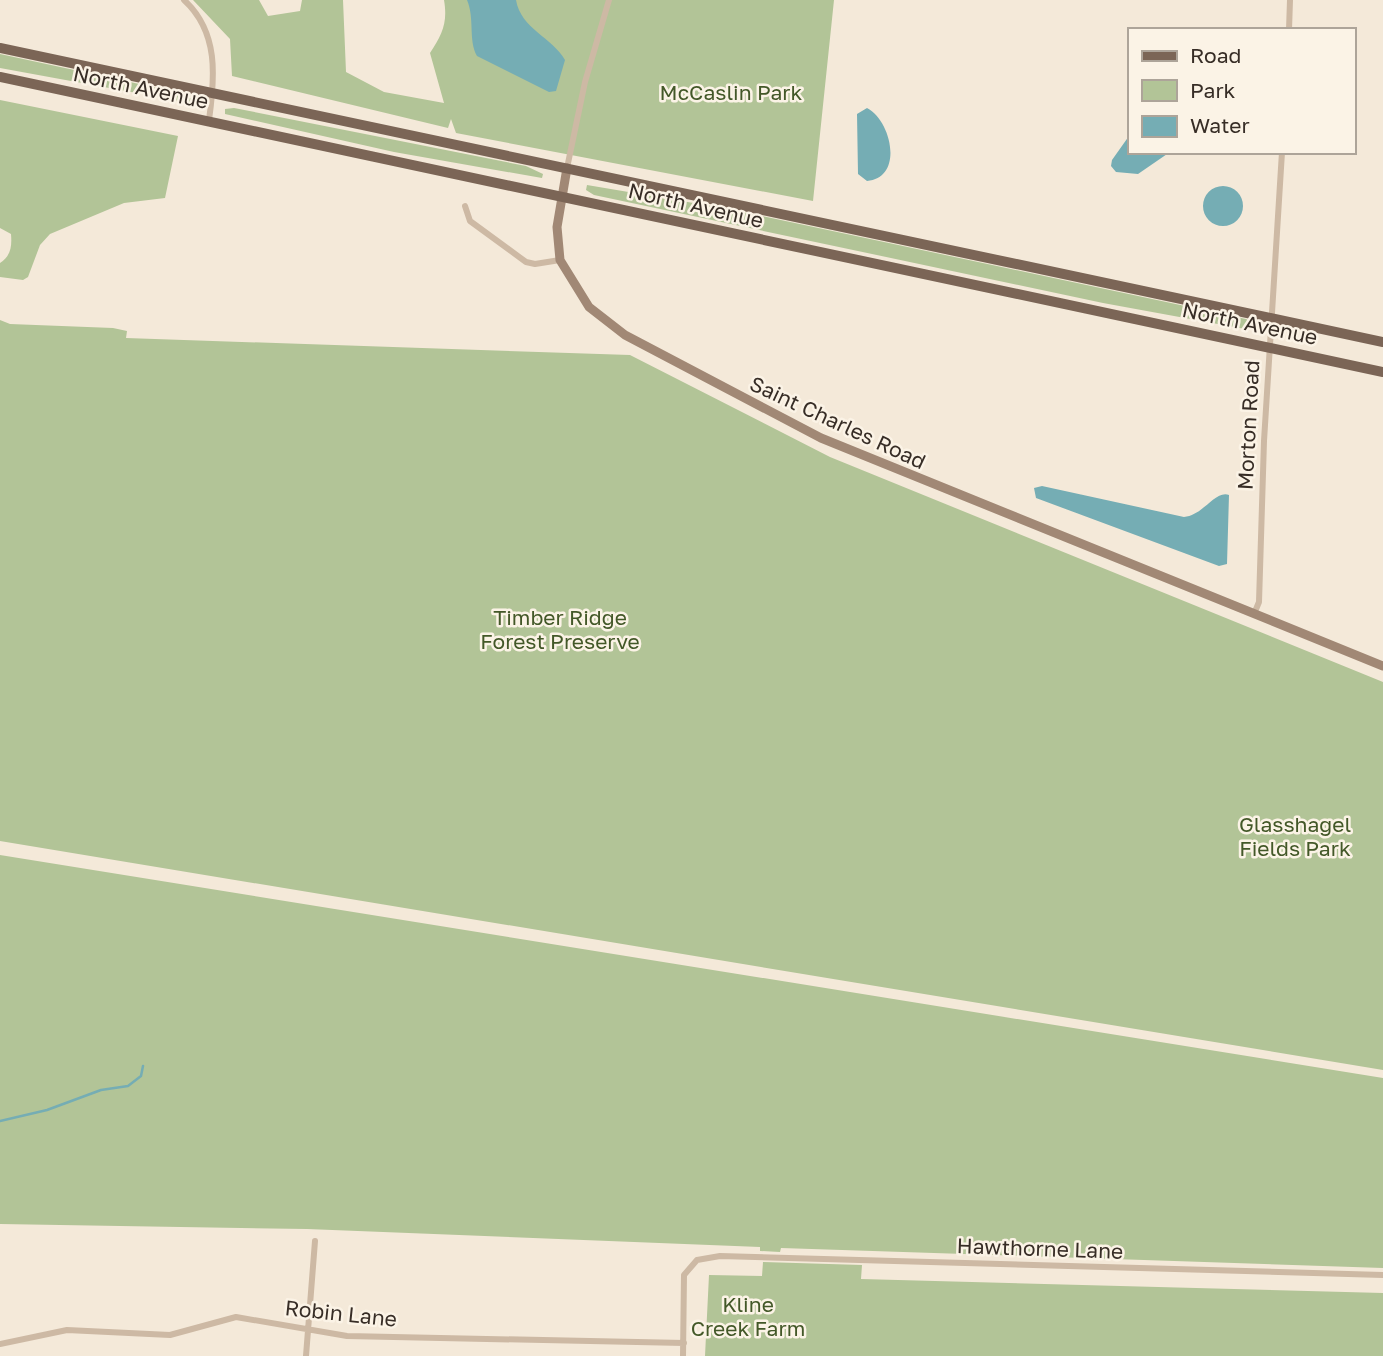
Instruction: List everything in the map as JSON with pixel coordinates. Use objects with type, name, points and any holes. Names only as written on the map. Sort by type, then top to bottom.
[{"type":"main road","name":"North Avenue","points":[[0,48],[1383,342]]},
{"type":"main road","name":"North Avenue","points":[[0,77],[1383,372]]},
{"type":"street","points":[[184,0],[203,21],[209,34],[213,92],[209,120]]},
{"type":"street","name":"Saint Charles Road","points":[[609,0],[585,82],[561,195],[557,227],[560,260],[579,295],[610,326],[800,428],[1383,666]]},
{"type":"street","points":[[1289,28],[1290,0]]},
{"type":"street","name":"Morton Road","points":[[1254,614],[1259,602],[1271,317],[1282,154]]},
{"type":"street","points":[[465,206],[470,221],[526,262],[534,264],[560,260]]},
{"type":"street","points":[[306,1356],[315,1241]]},
{"type":"street","name":"Hawthorne Lane","points":[[684,1343],[684,1275],[696,1260],[720,1256],[1383,1275]]},
{"type":"street","name":"Robin Lane","points":[[0,1344],[67,1330],[170,1335],[236,1317],[367,1337],[684,1343]]},
{"type":"street","points":[[683,1356],[684,1343]]},
{"type":"green space","name":"McCaslin Park","points":[[193,0],[259,0],[268,16],[300,11],[302,0],[343,0],[346,72],[384,92],[444,103],[430,53],[443,28],[444,0],[834,0],[813,201],[456,133],[451,119],[448,128],[232,76],[230,39]]},
{"type":"green space","points":[[0,54],[181,93],[192,99],[191,103],[0,68]]},
{"type":"green space","points":[[0,100],[178,136],[165,198],[124,203],[50,234],[40,245],[28,277],[23,280],[0,277],[0,263],[9,254],[11,234],[0,228]]},
{"type":"green space","points":[[234,108],[526,166],[543,174],[542,178],[394,152],[225,114],[225,109]]},
{"type":"green space","points":[[587,185],[729,209],[1246,319],[1255,324],[1254,329],[1103,303],[594,195],[586,190]]},
{"type":"green space","name":"Timber Ridge Forest Preserve","points":[[0,320],[10,324],[113,328],[127,331],[126,338],[630,355],[830,457],[1383,682],[1383,1070],[0,841]]},
{"type":"green space","points":[[0,855],[1383,1078],[1383,1268],[781,1248],[780,1252],[760,1251],[760,1247],[307,1229],[0,1224]]},
{"type":"green space","name":"Kline Creek Farm","points":[[763,1262],[862,1265],[861,1279],[1383,1293],[1383,1356],[705,1356],[709,1275],[762,1276]]},
{"type":"water","points":[[467,0],[516,0],[530,26],[553,45],[565,60],[556,91],[549,92],[477,56]]},
{"type":"water","points":[[867,108],[883,124],[888,136],[890,160],[879,178],[867,181],[858,174],[857,114]]},
{"type":"water","points":[[1128,137],[1128,154],[1167,154],[1138,174],[1116,172],[1111,166],[1112,160]]},
{"type":"water","points":[[1223,186],[1237,192],[1243,206],[1237,220],[1223,226],[1209,220],[1203,206],[1209,192]]},
{"type":"water","points":[[1042,486],[1184,517],[1198,512],[1219,496],[1229,495],[1227,564],[1219,566],[1036,498],[1034,488]]},
{"type":"waterway","points":[[0,1121],[47,1110],[101,1090],[128,1086],[141,1076],[143,1066]]},
{"type":"park label","name":"Glasshagel Fields Park","points":[[1295,836]]}]
